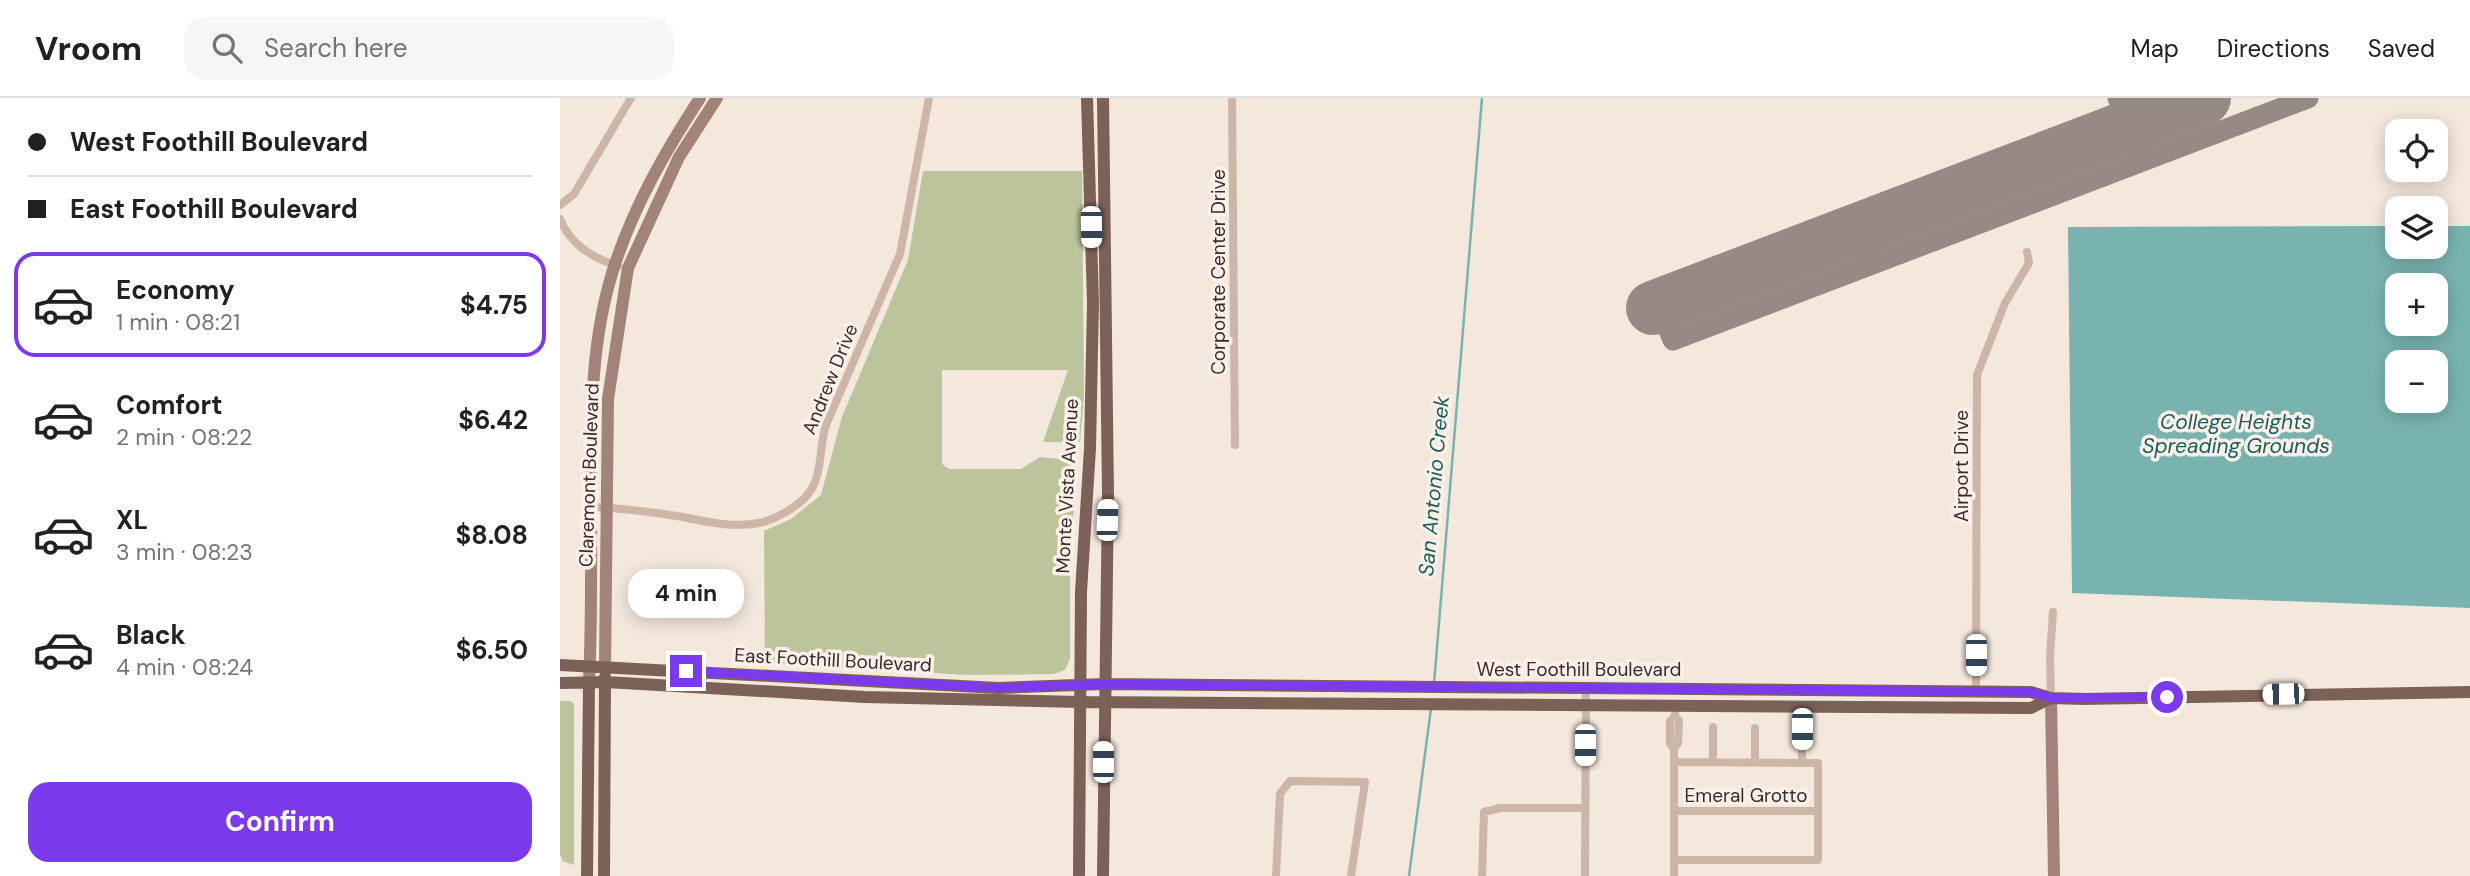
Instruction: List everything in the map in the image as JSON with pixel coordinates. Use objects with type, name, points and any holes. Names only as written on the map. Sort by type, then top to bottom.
[{"type":"main road","name":"Claremont Boulevard","points":[[587,876],[591,391],[600,324],[614,265],[664,153],[699,98]]},
{"type":"main road","name":"Claremont Boulevard","points":[[604,876],[608,399],[628,268],[679,157],[717,98]]},
{"type":"main road","name":"Monte Vista Avenue","points":[[1079,876],[1080,687],[1093,303],[1087,98]]},
{"type":"main road","name":"Monte Vista Avenue","points":[[1103,98],[1108,494],[1103,701],[1103,876]]},
{"type":"main road","name":"East Foothill Boulevard","points":[[560,666],[605,666],[999,688],[1104,684]]},
{"type":"main road","name":"East Foothill Boulevard","points":[[560,683],[606,682],[866,697],[1103,701]]},
{"type":"main road","name":"West Foothill Boulevard","points":[[1104,684],[1976,691],[2031,692],[2052,698],[2470,692]]},
{"type":"main road","points":[[1261,703],[1272,695],[1309,693],[1314,686]]},
{"type":"main road","points":[[1798,707],[1810,698],[1853,699],[1861,691]]},
{"type":"main road","points":[[1882,707],[1891,699],[1932,699],[1940,691]]},
{"type":"main road","name":"West Foothill Boulevard","points":[[1103,701],[1586,706],[1675,711],[1798,707],[2031,708],[2052,698]]},
{"type":"main road","points":[[2052,698],[2054,876]]},
{"type":"street","points":[[560,205],[574,194],[631,98]]},
{"type":"street","name":"Andrew Drive","points":[[591,508],[720,523],[760,523],[789,510],[809,493],[817,475],[820,446],[826,425],[900,254],[929,98]]},
{"type":"street","name":"Corporate Center Drive","points":[[1232,98],[1235,445]]},
{"type":"street","points":[[560,219],[567,236],[592,256],[628,268]]},
{"type":"street","name":"Airport Drive","points":[[1976,691],[1977,375],[2005,303],[2029,263],[2027,252]]},
{"type":"street","points":[[2052,698],[2050,656],[2053,612]]},
{"type":"street","points":[[1585,876],[1586,689]]},
{"type":"street","points":[[1674,876],[1674,749],[1670,743],[1674,733],[1670,721],[1675,711]]},
{"type":"street","points":[[1713,727],[1713,762]]},
{"type":"street","points":[[1755,728],[1755,762]]},
{"type":"street","points":[[1802,729],[1802,762]]},
{"type":"street","points":[[1674,762],[1818,763],[1818,860],[1675,860]]},
{"type":"street","points":[[1276,876],[1280,794],[1283,786],[1290,781],[1365,782],[1351,876]]},
{"type":"street","points":[[1482,876],[1485,812],[1500,808],[1585,808]]},
{"type":"street","name":"Emeral Grotto","points":[[1674,811],[1818,811]]},
{"type":"green space","points":[[923,171],[1082,171],[1084,396],[1080,442],[1043,442],[1068,370],[942,370],[942,464],[949,469],[1021,469],[1040,457],[1077,461],[1070,565],[1070,659],[1065,670],[1054,674],[967,675],[765,663],[764,531],[791,519],[821,495],[842,417],[908,260]]},
{"type":"green space","points":[[560,701],[571,701],[574,704],[574,865],[563,861],[560,854]]},
{"type":"water","name":"College Heights Spreading Grounds","points":[[2385,226],[2385,259],[2448,259],[2448,226],[2470,226],[2470,608],[2072,593],[2068,227]]},
{"type":"waterway","name":"San Antonio Creek","points":[[1434,684],[1482,98]]},
{"type":"waterway","name":"San Antonio Creek","points":[[1409,876],[1431,708]]},
{"type":"taxiway","points":[[2118,98],[2142,161]]},
{"type":"taxiway","points":[[1659,306],[1673,340],[2308,98]]},
{"type":"taxiway","points":[[1858,230],[1871,264]]},
{"type":"runway","points":[[1653,308],[2204,98]]},
{"type":"route","points":[[686,671],[999,688],[1104,684],[2031,692],[2052,698],[2167,697]]}]
